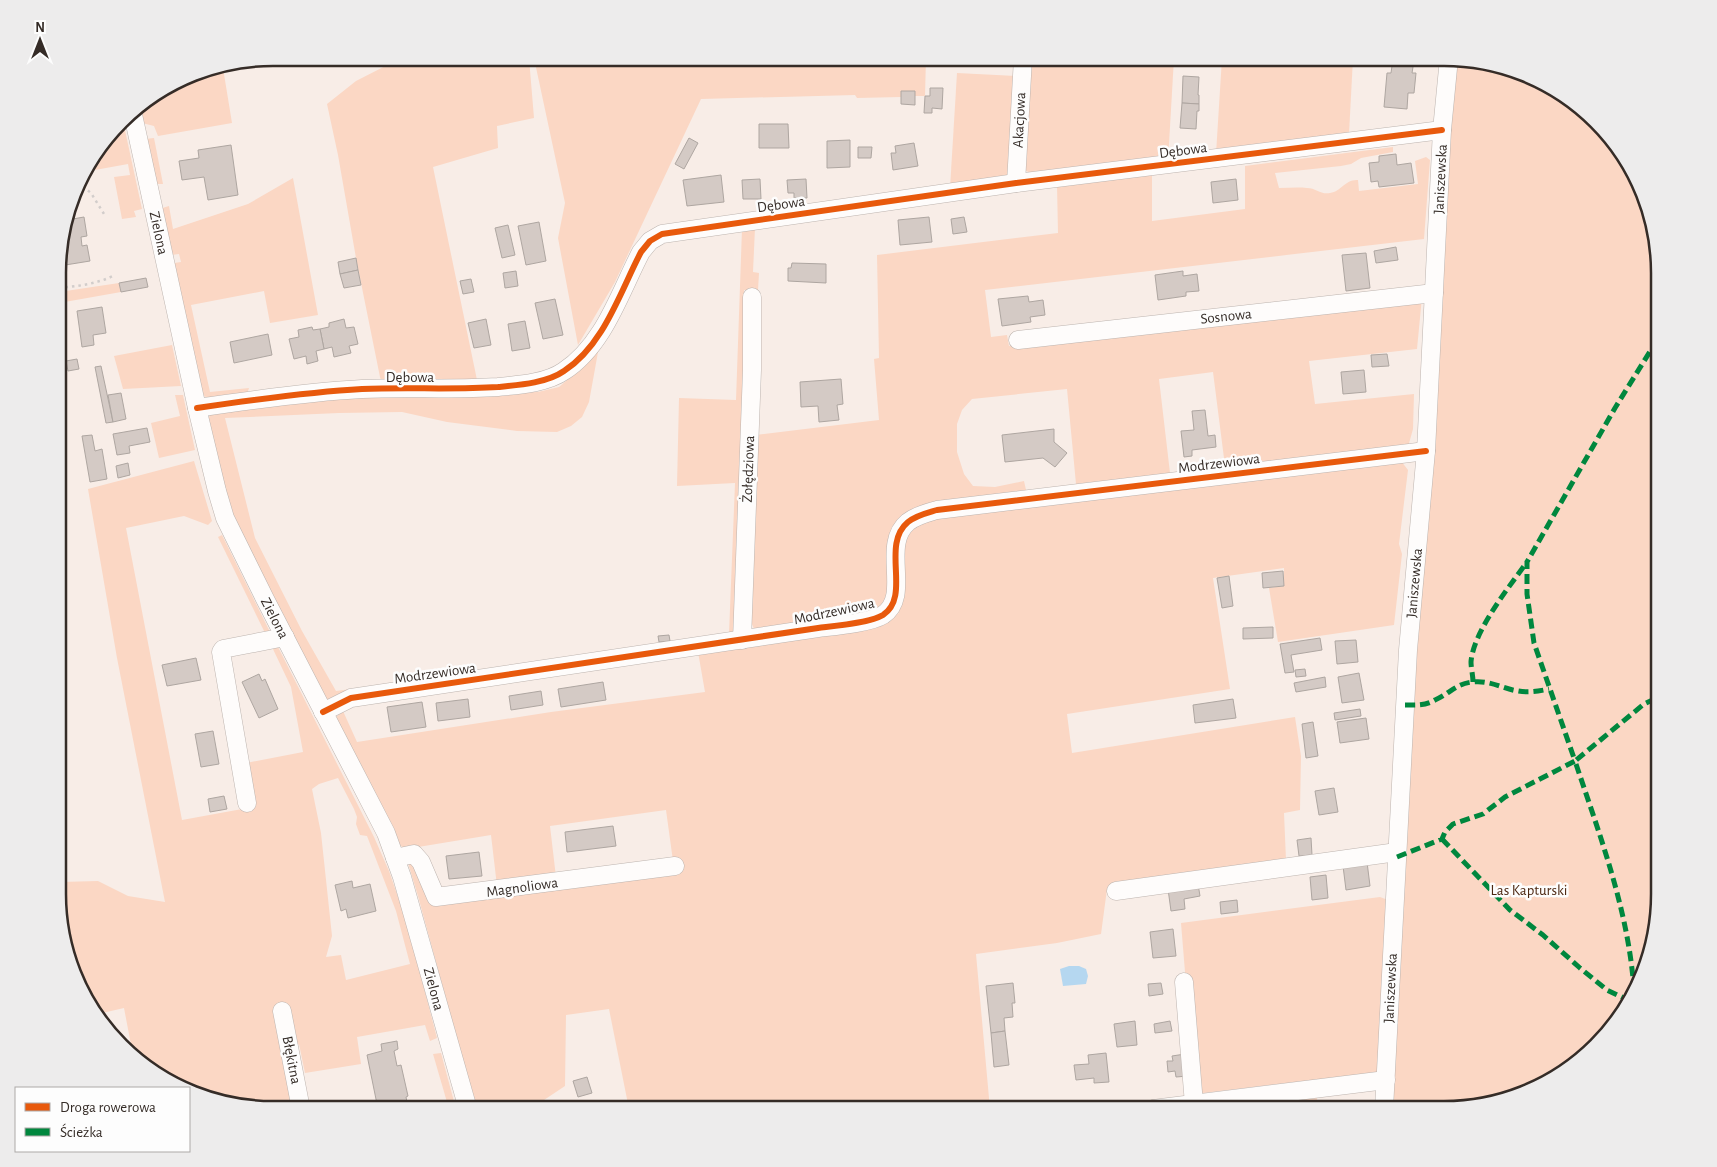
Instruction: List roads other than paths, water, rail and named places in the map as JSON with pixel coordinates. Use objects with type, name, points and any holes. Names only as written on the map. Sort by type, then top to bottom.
[{"type":"street","name":"Akacjowa","points":[[1016,183],[1023,66]]},
{"type":"street","name":"Janiszewska","points":[[1385,1101],[1408,650],[1426,451],[1442,130],[1448,66]]},
{"type":"street","name":"Zielona","points":[[134,120],[217,492],[226,518],[386,833],[416,922],[466,1101]]},
{"type":"street","name":"Dębowa","points":[[197,408],[250,400],[362,389],[461,389],[536,382],[563,372],[585,354],[602,329],[641,252],[650,241],[662,234],[1016,183],[1442,130]]},
{"type":"street","name":"Sosnowa","points":[[1018,340],[1434,293]]},
{"type":"street","name":"Żołędziowa","points":[[742,640],[752,297]]},
{"type":"street","name":"Modrzewiowa","points":[[323,712],[351,698],[742,640],[881,616],[891,608],[895,598],[896,548],[902,529],[918,516],[937,510],[1426,451]]},
{"type":"street","points":[[247,804],[221,652],[223,649],[285,637]]},
{"type":"street","points":[[1116,891],[1397,852]]},
{"type":"street","name":"Magnoliowa","points":[[395,858],[414,854],[421,862],[436,897],[675,866]]},
{"type":"street","points":[[1184,982],[1194,1101]]},
{"type":"street","name":"Błękitna","points":[[282,1011],[299,1101]]},
{"type":"street","points":[[1218,1101],[1386,1080]]},
{"type":"water","points":[[1069,966],[1079,966],[1086,969],[1088,976],[1086,984],[1063,986],[1060,969]]},
{"type":"park label","name":"Las Kapturski","points":[[1529,890]]}]
